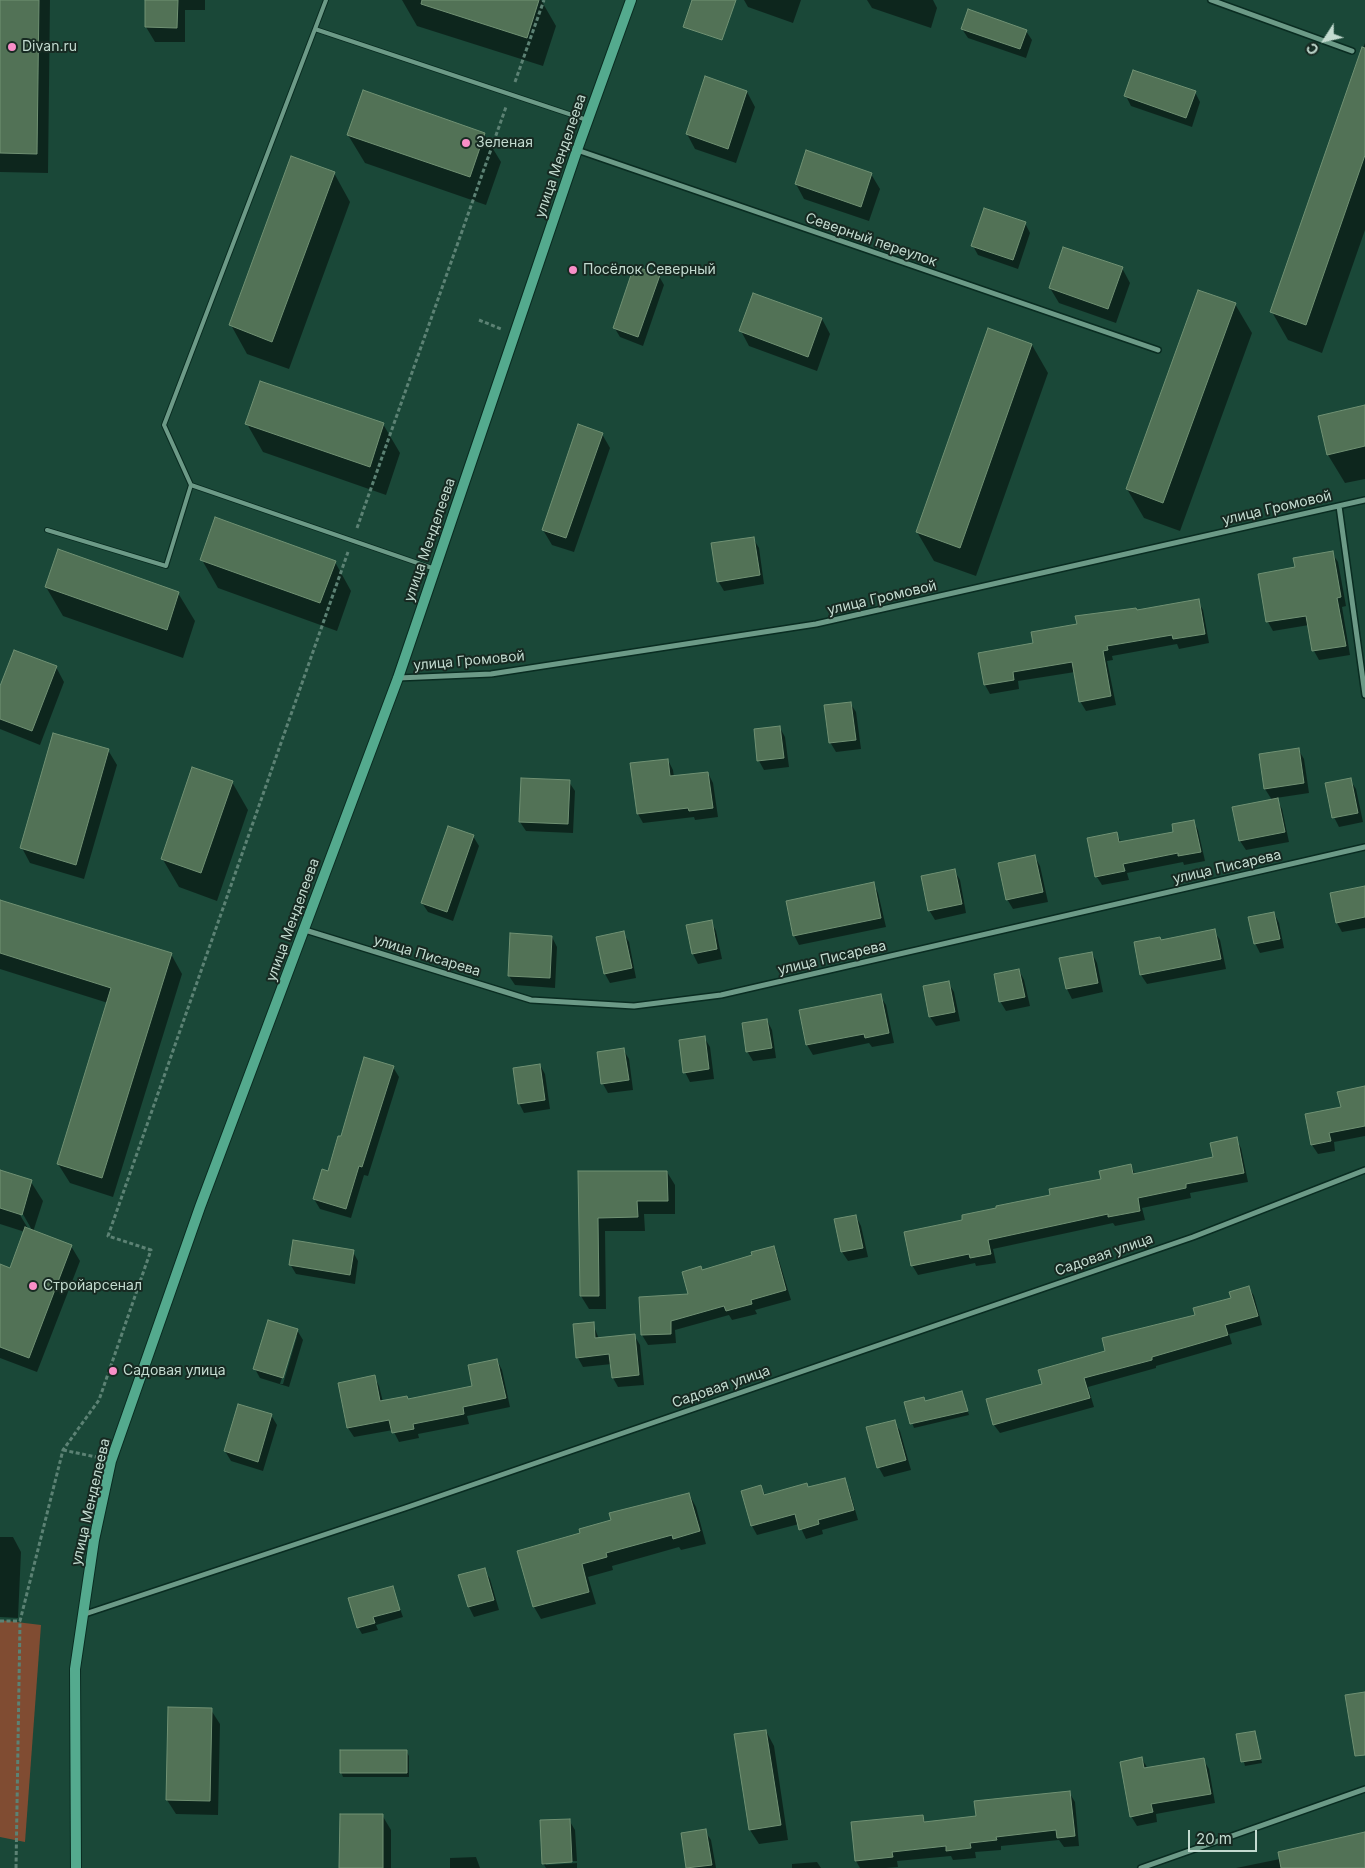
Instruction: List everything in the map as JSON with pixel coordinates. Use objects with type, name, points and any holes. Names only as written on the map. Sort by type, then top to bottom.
[{"type":"main road","name":"улица Менделеева","points":[[76,1868],[75,1669],[81,1615],[94,1540],[111,1461],[200,1206],[398,678],[577,150],[631,0]]},
{"type":"street","points":[[1211,0],[1352,51]]},
{"type":"street","name":"Северный переулок","points":[[577,150],[1158,350]]},
{"type":"street","name":"улица Громовой","points":[[398,678],[490,674],[816,624],[1365,500]]},
{"type":"street","points":[[1339,506],[1365,695]]},
{"type":"street","name":"улица Писарева","points":[[305,930],[531,1000],[634,1006],[721,995],[1365,847]]},
{"type":"street","name":"Садовая улица","points":[[81,1615],[405,1508],[1184,1240],[1365,1170]]},
{"type":"street","points":[[1141,1868],[1365,1789]]},
{"type":"lane","points":[[47,530],[166,566],[191,485],[164,425],[326,0]]},
{"type":"lane","points":[[315,29],[588,120]]},
{"type":"lane","points":[[191,485],[435,569]]},
{"type":"path","points":[[16,1868],[20,1621],[62,1450],[99,1400],[151,1250],[108,1236],[544,0]]},
{"type":"path","points":[[0,1621],[20,1621]]},
{"type":"shaded area","points":[[0,1620],[41,1625],[25,1842],[0,1837]]},
{"type":"building","points":[[0,0],[39,0],[37,154],[0,153]]},
{"type":"building","points":[[145,0],[178,0],[177,28],[145,27]]},
{"type":"building","points":[[422,0],[539,0],[527,38],[421,4]]},
{"type":"building","points":[[692,0],[736,0],[722,40],[683,27]]},
{"type":"building","points":[[968,9],[1027,30],[1020,49],[961,29]]},
{"type":"building","points":[[1362,47],[1365,48],[1365,155],[1306,325],[1270,312]]},
{"type":"building","points":[[1133,70],[1196,91],[1186,118],[1124,96]]},
{"type":"building","points":[[705,76],[747,91],[728,149],[686,134]]},
{"type":"building","points":[[363,90],[485,133],[470,177],[347,135]]},
{"type":"building","points":[[806,150],[872,173],[861,207],[795,184]]},
{"type":"building","points":[[291,156],[335,172],[272,342],[229,325]]},
{"type":"building","points":[[984,208],[1026,222],[1013,260],[971,246]]},
{"type":"building","points":[[1063,247],[1123,267],[1108,309],[1049,288]]},
{"type":"building","points":[[634,266],[660,275],[638,337],[613,328]]},
{"type":"building","points":[[1198,290],[1236,303],[1163,503],[1126,489]]},
{"type":"building","points":[[753,293],[822,318],[808,357],[739,331]]},
{"type":"building","points":[[988,328],[1032,344],[960,548],[916,532]]},
{"type":"building","points":[[260,381],[384,423],[370,467],[245,424]]},
{"type":"building","points":[[1365,405],[1365,446],[1327,455],[1318,416]]},
{"type":"building","points":[[578,424],[603,433],[566,538],[542,530]]},
{"type":"building","points":[[215,517],[336,561],[320,603],[200,560]]},
{"type":"building","points":[[754,537],[760,575],[717,582],[711,543]]},
{"type":"building","points":[[58,549],[179,592],[167,630],[45,587]]},
{"type":"building","points":[[1333,551],[1341,597],[1337,598],[1346,646],[1312,651],[1306,616],[1266,622],[1258,574],[1295,567],[1293,558]]},
{"type":"building","points":[[1199,599],[1205,634],[1173,639],[1172,635],[1107,646],[1108,650],[1103,651],[1111,696],[1079,702],[1072,662],[1013,672],[1014,680],[984,685],[978,653],[1033,643],[1031,632],[1077,624],[1075,616],[1136,608],[1137,610]]},
{"type":"building","points":[[14,650],[57,666],[32,731],[0,719],[0,686]]},
{"type":"building","points":[[851,702],[856,740],[829,743],[824,705]]},
{"type":"building","points":[[780,726],[784,758],[757,761],[754,729]]},
{"type":"building","points":[[53,733],[109,749],[76,865],[20,848]]},
{"type":"building","points":[[1299,748],[1304,783],[1264,789],[1259,754]]},
{"type":"building","points":[[668,759],[670,776],[708,772],[713,808],[689,811],[688,808],[637,814],[630,763]]},
{"type":"building","points":[[192,767],[233,781],[201,873],[161,859]]},
{"type":"building","points":[[521,778],[570,780],[568,824],[519,822]]},
{"type":"building","points":[[1351,778],[1358,813],[1332,818],[1325,783]]},
{"type":"building","points":[[1278,798],[1285,832],[1239,841],[1232,807]]},
{"type":"building","points":[[1194,820],[1201,852],[1178,856],[1178,853],[1123,864],[1125,871],[1095,877],[1087,838],[1117,832],[1119,842],[1173,832],[1172,824]]},
{"type":"building","points":[[448,826],[474,835],[447,912],[421,903]]},
{"type":"building","points":[[1035,855],[1043,892],[1006,900],[998,863]]},
{"type":"building","points":[[955,869],[962,904],[928,911],[921,876]]},
{"type":"building","points":[[874,882],[881,918],[793,936],[786,901]]},
{"type":"building","points":[[1365,886],[1365,917],[1336,923],[1330,893]]},
{"type":"building","points":[[0,900],[172,953],[102,1178],[57,1164],[111,988],[0,953]]},
{"type":"building","points":[[1274,912],[1280,939],[1254,944],[1248,917]]},
{"type":"building","points":[[712,920],[717,949],[692,954],[686,925]]},
{"type":"building","points":[[1215,929],[1221,959],[1140,975],[1134,942],[1160,937],[1161,940]]},
{"type":"building","points":[[624,931],[632,968],[604,974],[596,937]]},
{"type":"building","points":[[510,933],[552,936],[550,978],[508,976]]},
{"type":"building","points":[[1092,952],[1098,983],[1066,989],[1059,958]]},
{"type":"building","points":[[1019,969],[1025,997],[999,1002],[994,974]]},
{"type":"building","points":[[949,981],[955,1012],[929,1017],[923,986]]},
{"type":"building","points":[[881,994],[889,1033],[865,1038],[864,1034],[806,1045],[799,1010]]},
{"type":"building","points":[[767,1019],[772,1048],[746,1052],[742,1023]]},
{"type":"building","points":[[705,1036],[709,1069],[683,1073],[679,1040]]},
{"type":"building","points":[[624,1048],[629,1080],[601,1084],[597,1052]]},
{"type":"building","points":[[364,1057],[394,1066],[362,1167],[359,1166],[346,1209],[313,1199],[322,1169],[328,1171],[338,1136],[341,1136]]},
{"type":"building","points":[[540,1064],[545,1100],[518,1104],[513,1068]]},
{"type":"building","points":[[1365,1086],[1365,1126],[1329,1133],[1331,1141],[1311,1145],[1305,1114],[1341,1107],[1337,1092]]},
{"type":"building","points":[[1237,1137],[1244,1173],[1186,1184],[1186,1188],[1138,1198],[1140,1211],[1108,1217],[1108,1214],[988,1240],[991,1254],[970,1258],[969,1254],[911,1266],[904,1232],[962,1220],[962,1215],[1050,1195],[1049,1189],[1101,1179],[1099,1171],[1131,1164],[1133,1174],[1213,1157],[1210,1143]]},
{"type":"building","points":[[0,1170],[32,1180],[22,1215],[0,1208]]},
{"type":"building","points":[[578,1171],[667,1171],[668,1201],[637,1201],[638,1217],[598,1218],[599,1296],[580,1296]]},
{"type":"building","points":[[856,1215],[863,1248],[841,1252],[834,1219]]},
{"type":"building","points":[[25,1227],[72,1245],[29,1358],[0,1347],[0,1264],[10,1268]]},
{"type":"building","points":[[293,1240],[354,1250],[350,1275],[289,1265]]},
{"type":"building","points":[[774,1246],[786,1290],[751,1300],[752,1304],[726,1311],[724,1306],[671,1321],[671,1334],[641,1335],[639,1297],[688,1294],[682,1272],[701,1266],[702,1270],[752,1255],[751,1252]]},
{"type":"building","points":[[1249,1286],[1258,1316],[1225,1325],[1228,1335],[1152,1357],[1152,1360],[1084,1378],[1090,1398],[993,1425],[986,1399],[1042,1384],[1038,1370],[1105,1351],[1102,1338],[1195,1315],[1193,1308],[1231,1298],[1229,1292]]},
{"type":"building","points":[[268,1320],[298,1329],[283,1378],[253,1369]]},
{"type":"building","points":[[594,1322],[595,1338],[635,1334],[639,1375],[612,1378],[609,1354],[576,1358],[573,1324]]},
{"type":"building","points":[[497,1359],[506,1398],[463,1407],[464,1414],[413,1424],[414,1429],[392,1433],[389,1420],[347,1428],[338,1383],[375,1375],[380,1401],[407,1396],[408,1399],[472,1386],[468,1365]]},
{"type":"building","points":[[962,1391],[968,1411],[910,1424],[904,1402],[924,1397],[925,1401]]},
{"type":"building","points":[[238,1404],[272,1414],[258,1462],[224,1451]]},
{"type":"building","points":[[895,1420],[906,1460],[877,1468],[866,1427]]},
{"type":"building","points":[[845,1478],[854,1510],[818,1520],[819,1524],[799,1530],[795,1514],[751,1526],[741,1491],[761,1485],[764,1495],[807,1483],[808,1487]]},
{"type":"building","points":[[689,1493],[700,1531],[673,1539],[672,1535],[606,1553],[607,1557],[582,1564],[589,1592],[533,1607],[517,1551],[580,1533],[579,1529],[611,1520],[609,1513]]},
{"type":"building","points":[[485,1568],[494,1600],[468,1607],[458,1575]]},
{"type":"building","points":[[393,1586],[400,1610],[373,1617],[375,1623],[357,1628],[348,1598]]},
{"type":"building","points":[[1365,1692],[1365,1755],[1355,1756],[1345,1695]]},
{"type":"building","points":[[168,1707],[212,1708],[210,1801],[166,1800]]},
{"type":"building","points":[[766,1730],[781,1825],[749,1830],[734,1734]]},
{"type":"building","points":[[1255,1731],[1261,1759],[1241,1762],[1236,1734]]},
{"type":"building","points":[[340,1750],[407,1750],[407,1773],[340,1773]]},
{"type":"building","points":[[1142,1757],[1144,1768],[1204,1758],[1211,1794],[1151,1804],[1153,1812],[1130,1817],[1120,1762]]},
{"type":"building","points":[[1070,1791],[1075,1836],[1057,1838],[1056,1830],[996,1837],[997,1840],[970,1843],[971,1848],[946,1851],[946,1846],[892,1852],[893,1857],[855,1861],[851,1822],[923,1815],[924,1822],[976,1816],[974,1801]]},
{"type":"building","points":[[340,1814],[383,1814],[383,1868],[339,1868]]},
{"type":"building","points":[[570,1819],[572,1862],[542,1864],[540,1820]]},
{"type":"building","points":[[706,1829],[712,1865],[686,1868],[681,1833]]},
{"type":"building","points":[[1365,1832],[1365,1868],[1281,1868],[1278,1852]]},
{"type":"place","name":"Divan.ru","points":[[12,47]]},
{"type":"place","name":"Зеленая","points":[[466,143]]},
{"type":"place","name":"Посёлок Северный","points":[[573,270]]},
{"type":"place","name":"Стройарсенал","points":[[33,1286]]},
{"type":"place","name":"Садовая улица","points":[[113,1371]]}]
